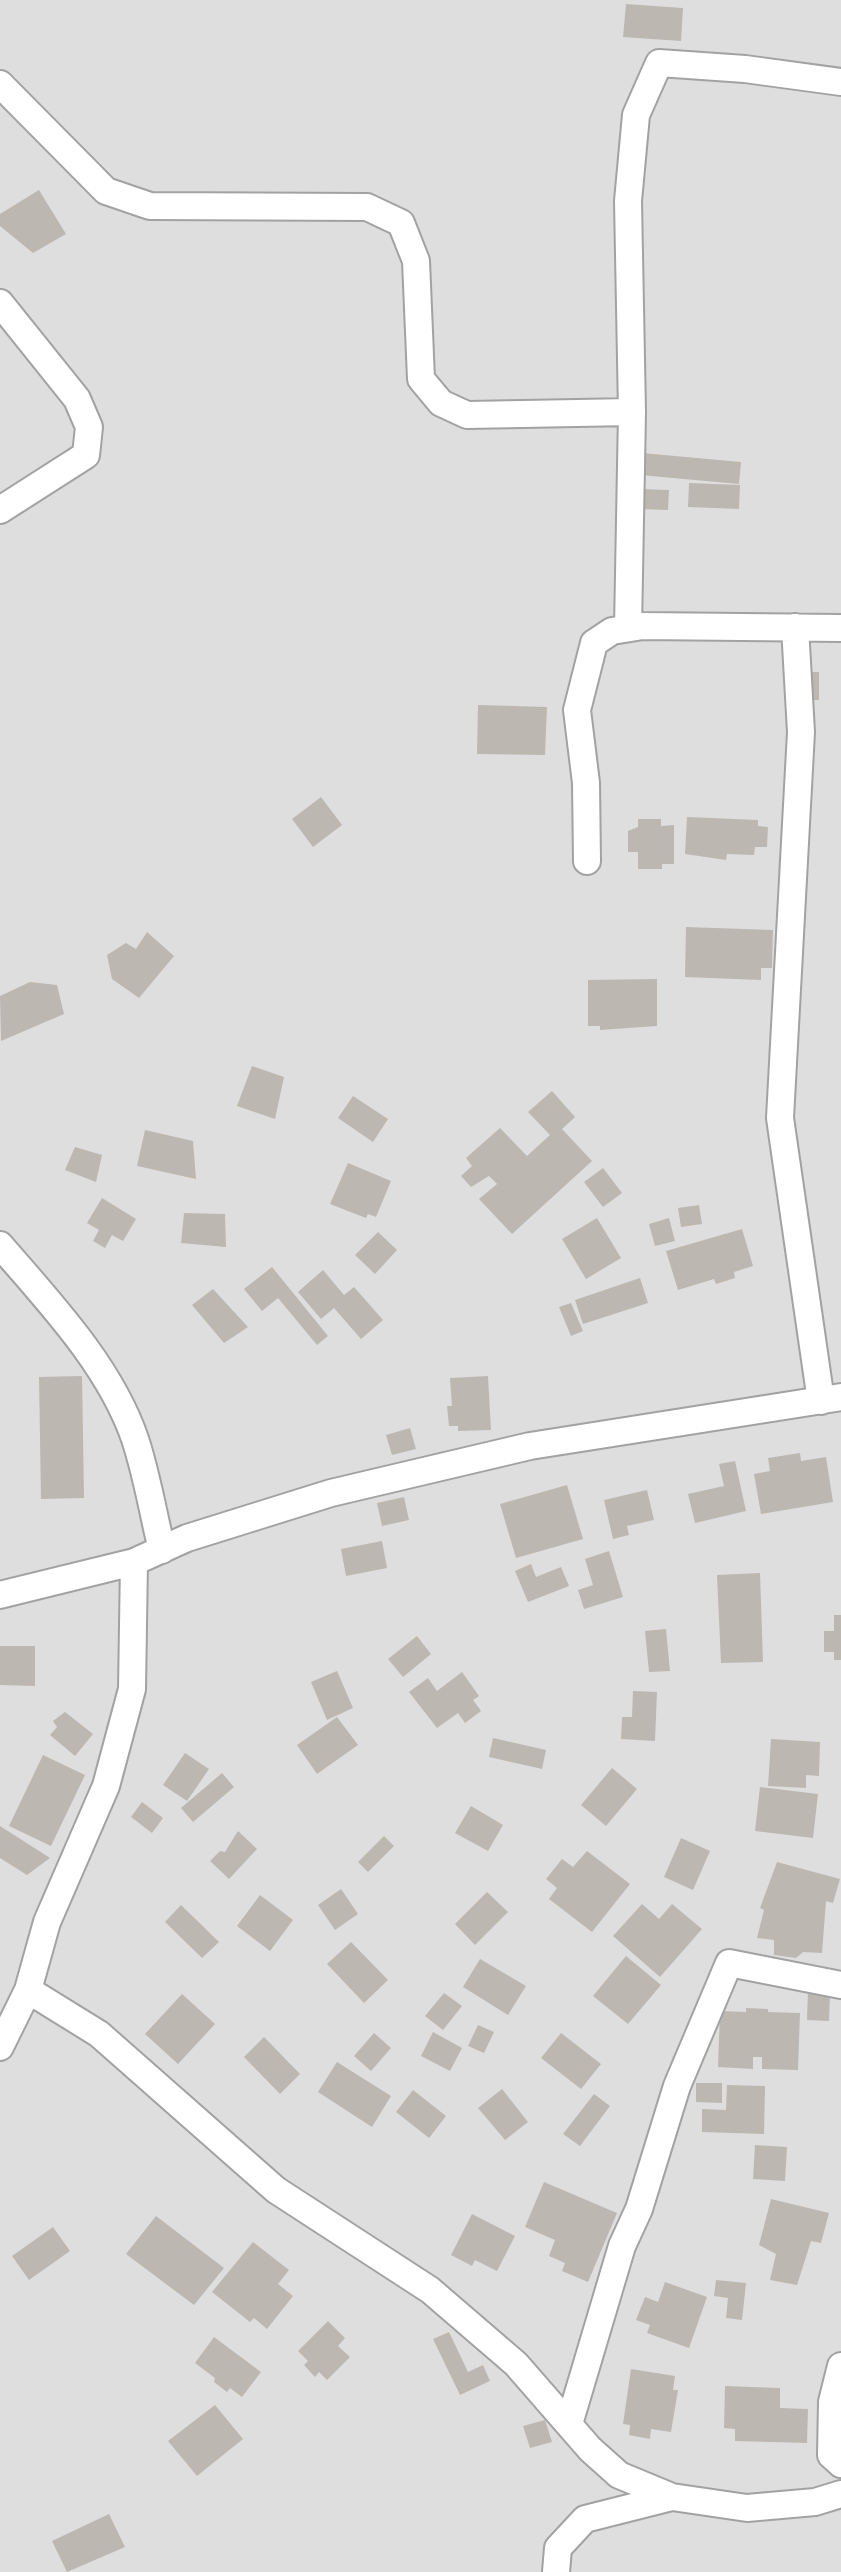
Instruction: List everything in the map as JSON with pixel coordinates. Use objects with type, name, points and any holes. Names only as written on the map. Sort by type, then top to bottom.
[{"type":"street","points":[[628,628],[632,412],[628,201],[636,115],[659,63],[745,69],[841,82]]},
{"type":"street","points":[[0,84],[106,191],[150,206],[367,207],[401,223],[416,261],[421,379],[441,403],[467,415],[632,412]]},
{"type":"street","points":[[0,303],[77,399],[89,427],[86,455],[0,510]]},
{"type":"street","points":[[587,861],[586,783],[577,710],[594,643],[612,631],[628,628],[841,628]]},
{"type":"street","points":[[0,1595],[134,1562],[187,1538],[331,1493],[516,1449],[831,1399],[780,1118],[801,732],[796,628]]},
{"type":"street","points":[[0,1245],[47,1299],[113,1390],[135,1439],[162,1550]]},
{"type":"street","points":[[0,2047],[28,1990],[47,1922],[106,1786],[132,1689],[134,1562]]},
{"type":"street","points":[[569,2424],[622,2246],[639,2209],[677,2086],[729,1964],[841,1985]]},
{"type":"street","points":[[28,1990],[99,2034],[276,2190],[430,2290],[516,2364],[590,2449],[619,2475],[672,2497],[747,2508],[815,2502],[841,2494]]},
{"type":"street","points":[[841,2366],[832,2402],[831,2455],[841,2464]]},
{"type":"street","points":[[556,2572],[558,2548],[585,2519],[672,2497]]},
{"type":"shaded area","points":[[0,0],[841,0],[841,2572],[0,2572]]},
{"type":"building","points":[[626,4],[683,8],[681,41],[623,37]]},
{"type":"building","points":[[39,190],[66,234],[33,253],[0,226],[0,214]]},
{"type":"building","points":[[642,453],[741,462],[739,484],[640,475]]},
{"type":"building","points":[[689,483],[740,485],[739,509],[688,507]]},
{"type":"building","points":[[640,489],[669,490],[668,510],[639,509]]},
{"type":"building","points":[[804,672],[819,672],[819,700],[803,700]]},
{"type":"building","points":[[478,705],[547,707],[545,755],[477,754]]},
{"type":"building","points":[[321,797],[342,825],[313,847],[292,819]]},
{"type":"building","points":[[687,817],[758,820],[758,826],[768,827],[767,847],[755,847],[754,855],[727,854],[726,860],[685,854]]},
{"type":"building","points":[[638,819],[661,819],[661,826],[674,825],[674,864],[662,864],[662,869],[638,869],[638,852],[628,852],[628,831],[638,827]]},
{"type":"building","points":[[686,927],[773,930],[772,968],[761,968],[761,980],[685,977]]},
{"type":"building","points":[[147,932],[174,956],[139,998],[112,979],[107,955],[126,943],[136,949]]},
{"type":"building","points":[[657,979],[657,1026],[600,1030],[600,1026],[588,1026],[588,980]]},
{"type":"building","points":[[30,982],[57,985],[64,1014],[1,1041],[0,996]]},
{"type":"building","points":[[252,1066],[284,1077],[275,1119],[237,1106]]},
{"type":"building","points":[[552,1091],[575,1117],[562,1129],[592,1161],[512,1234],[479,1199],[497,1184],[489,1176],[471,1187],[461,1176],[472,1166],[466,1158],[500,1128],[527,1156],[550,1135],[528,1112]]},
{"type":"building","points":[[353,1096],[388,1119],[373,1142],[338,1118]]},
{"type":"building","points":[[145,1130],[193,1141],[196,1179],[137,1166]]},
{"type":"building","points":[[75,1147],[102,1155],[96,1182],[65,1170]]},
{"type":"building","points":[[348,1163],[391,1181],[376,1217],[368,1214],[366,1218],[330,1204]]},
{"type":"building","points":[[603,1168],[622,1193],[603,1207],[584,1182]]},
{"type":"building","points":[[102,1198],[136,1219],[123,1241],[112,1235],[105,1248],[93,1241],[99,1230],[87,1223]]},
{"type":"building","points":[[699,1205],[702,1224],[681,1227],[678,1208]]},
{"type":"building","points":[[184,1213],[225,1214],[226,1247],[181,1243]]},
{"type":"building","points":[[597,1218],[621,1258],[586,1279],[562,1239]]},
{"type":"building","points":[[669,1218],[675,1241],[655,1246],[649,1224]]},
{"type":"building","points":[[742,1229],[753,1266],[734,1272],[735,1278],[716,1284],[714,1279],[678,1290],[666,1251]]},
{"type":"building","points":[[378,1232],[397,1250],[375,1274],[355,1255]]},
{"type":"building","points":[[272,1267],[328,1336],[317,1345],[278,1298],[262,1311],[244,1289]]},
{"type":"building","points":[[323,1270],[344,1295],[354,1287],[383,1320],[361,1339],[334,1308],[321,1319],[298,1292]]},
{"type":"building","points":[[640,1278],[648,1303],[583,1324],[575,1300]]},
{"type":"building","points":[[213,1289],[248,1327],[224,1343],[192,1305]]},
{"type":"building","points":[[571,1303],[583,1331],[571,1336],[559,1307]]},
{"type":"building","points":[[82,1376],[84,1498],[41,1499],[39,1377]]},
{"type":"building","points":[[488,1376],[491,1430],[458,1431],[458,1426],[449,1426],[447,1406],[452,1406],[450,1378]]},
{"type":"building","points":[[410,1428],[416,1449],[392,1455],[386,1435]]},
{"type":"building","points":[[800,1453],[801,1461],[826,1457],[833,1502],[761,1514],[754,1474],[770,1471],[768,1458]]},
{"type":"building","points":[[735,1461],[746,1511],[695,1523],[688,1494],[724,1486],[719,1464]]},
{"type":"building","points":[[567,1485],[583,1539],[516,1558],[500,1504]]},
{"type":"building","points":[[647,1490],[654,1520],[627,1526],[629,1535],[613,1539],[604,1500]]},
{"type":"building","points":[[404,1497],[409,1520],[382,1526],[377,1503]]},
{"type":"building","points":[[382,1541],[387,1568],[346,1576],[341,1549]]},
{"type":"building","points":[[609,1551],[623,1597],[584,1609],[578,1590],[593,1585],[585,1559]]},
{"type":"building","points":[[531,1564],[536,1577],[561,1567],[569,1586],[528,1602],[515,1571]]},
{"type":"building","points":[[760,1573],[763,1662],[721,1663],[717,1575]]},
{"type":"building","points":[[834,1615],[841,1615],[841,1660],[834,1660],[834,1652],[824,1652],[824,1631],[834,1631]]},
{"type":"building","points":[[666,1629],[670,1671],[649,1672],[645,1631]]},
{"type":"building","points":[[417,1636],[431,1654],[403,1677],[388,1659]]},
{"type":"building","points":[[0,1646],[35,1646],[35,1686],[0,1685]]},
{"type":"building","points":[[337,1671],[353,1708],[327,1720],[311,1682]]},
{"type":"building","points":[[462,1672],[479,1696],[473,1700],[481,1711],[465,1723],[458,1713],[437,1728],[409,1692],[428,1678],[437,1691]]},
{"type":"building","points":[[633,1691],[657,1692],[655,1741],[621,1739],[622,1717],[632,1717]]},
{"type":"building","points":[[65,1712],[93,1734],[75,1756],[50,1735],[57,1727],[53,1721]]},
{"type":"building","points":[[337,1717],[358,1745],[317,1774],[297,1745]]},
{"type":"building","points":[[493,1738],[546,1750],[542,1769],[489,1757]]},
{"type":"building","points":[[771,1739],[820,1742],[819,1776],[806,1775],[806,1788],[768,1786]]},
{"type":"building","points":[[185,1753],[209,1769],[187,1801],[163,1785]]},
{"type":"building","points":[[43,1755],[85,1775],[51,1846],[9,1826]]},
{"type":"building","points":[[612,1768],[637,1789],[606,1826],[581,1805]]},
{"type":"building","points":[[222,1773],[234,1787],[193,1822],[181,1808]]},
{"type":"building","points":[[760,1787],[818,1794],[813,1838],[755,1831]]},
{"type":"building","points":[[142,1802],[163,1818],[152,1833],[131,1817]]},
{"type":"building","points":[[471,1806],[503,1825],[488,1851],[455,1833]]},
{"type":"building","points":[[0,1826],[50,1858],[27,1875],[0,1858]]},
{"type":"building","points":[[238,1831],[257,1849],[229,1879],[210,1861],[220,1851],[225,1852]]},
{"type":"building","points":[[384,1836],[394,1846],[368,1872],[358,1862]]},
{"type":"building","points":[[681,1838],[710,1851],[693,1890],[664,1877]]},
{"type":"building","points":[[587,1851],[630,1884],[592,1932],[549,1899],[557,1888],[546,1879],[562,1859],[573,1867]]},
{"type":"building","points":[[777,1862],[840,1879],[833,1903],[826,1901],[822,1953],[803,1952],[796,1958],[774,1955],[774,1940],[757,1938],[764,1910],[760,1908]]},
{"type":"building","points":[[341,1889],[358,1914],[335,1930],[318,1905]]},
{"type":"building","points":[[487,1892],[508,1912],[475,1945],[455,1924]]},
{"type":"building","points":[[260,1895],[293,1920],[270,1951],[237,1926]]},
{"type":"building","points":[[642,1904],[659,1919],[672,1904],[702,1929],[660,1977],[613,1936]]},
{"type":"building","points":[[181,1905],[219,1942],[202,1958],[165,1922]]},
{"type":"building","points":[[351,1942],[388,1980],[364,2003],[327,1964]]},
{"type":"building","points":[[626,1956],[661,1985],[628,2024],[593,1996]]},
{"type":"building","points":[[480,1959],[526,1986],[508,2015],[463,1987]]},
{"type":"building","points":[[808,1991],[830,1992],[829,2021],[807,2020]]},
{"type":"building","points":[[444,1993],[462,2006],[443,2030],[425,2016]]},
{"type":"building","points":[[182,1994],[215,2024],[178,2064],[145,2034]]},
{"type":"building","points":[[746,2008],[800,2013],[798,2070],[762,2069],[762,2057],[753,2057],[753,2069],[718,2067],[720,2011],[746,2012]]},
{"type":"building","points":[[478,2025],[494,2032],[484,2053],[468,2046]]},
{"type":"building","points":[[433,2032],[462,2048],[450,2071],[421,2056]]},
{"type":"building","points":[[374,2033],[391,2048],[371,2071],[354,2056]]},
{"type":"building","points":[[561,2033],[601,2064],[581,2089],[541,2058]]},
{"type":"building","points":[[264,2037],[300,2074],[280,2094],[244,2057]]},
{"type":"building","points":[[337,2062],[391,2096],[372,2127],[318,2092]]},
{"type":"building","points":[[696,2083],[722,2083],[722,2103],[696,2102]]},
{"type":"building","points":[[727,2085],[765,2086],[764,2134],[702,2132],[702,2109],[726,2110]]},
{"type":"building","points":[[502,2089],[528,2122],[505,2140],[478,2108]]},
{"type":"building","points":[[413,2090],[446,2116],[429,2138],[396,2112]]},
{"type":"building","points":[[594,2094],[610,2106],[580,2146],[563,2134]]},
{"type":"building","points":[[755,2145],[787,2147],[785,2181],[753,2179]]},
{"type":"building","points":[[544,2182],[617,2213],[588,2282],[562,2271],[565,2263],[549,2256],[555,2240],[525,2227]]},
{"type":"building","points":[[771,2199],[829,2213],[821,2243],[811,2241],[797,2285],[770,2280],[776,2254],[759,2245]]},
{"type":"building","points":[[472,2214],[515,2236],[497,2271],[475,2260],[472,2266],[451,2255]]},
{"type":"building","points":[[156,2216],[224,2268],[194,2305],[126,2254]]},
{"type":"building","points":[[53,2227],[70,2251],[29,2280],[12,2256]]},
{"type":"building","points":[[253,2242],[289,2270],[278,2284],[293,2296],[267,2329],[254,2318],[250,2322],[212,2292]]},
{"type":"building","points":[[716,2280],[746,2283],[742,2320],[726,2318],[728,2298],[714,2296]]},
{"type":"building","points":[[665,2282],[707,2297],[689,2348],[647,2333],[650,2325],[636,2320],[645,2297],[658,2302]]},
{"type":"building","points":[[328,2321],[345,2338],[338,2346],[350,2357],[327,2380],[319,2372],[315,2377],[304,2365],[308,2361],[298,2351]]},
{"type":"building","points":[[449,2332],[468,2372],[483,2365],[490,2381],[460,2395],[433,2339]]},
{"type":"building","points":[[214,2337],[261,2372],[242,2397],[230,2388],[227,2392],[214,2382],[215,2378],[195,2363]]},
{"type":"building","points":[[631,2369],[675,2376],[673,2390],[678,2390],[671,2432],[651,2429],[650,2439],[629,2435],[630,2425],[623,2424]]},
{"type":"building","points":[[725,2386],[780,2388],[780,2408],[808,2409],[807,2443],[735,2441],[735,2429],[724,2428]]},
{"type":"building","points":[[215,2405],[243,2439],[197,2476],[168,2441]]},
{"type":"building","points":[[545,2420],[552,2442],[530,2448],[523,2426]]},
{"type":"building","points":[[109,2514],[125,2547],[67,2572],[52,2541]]}]
